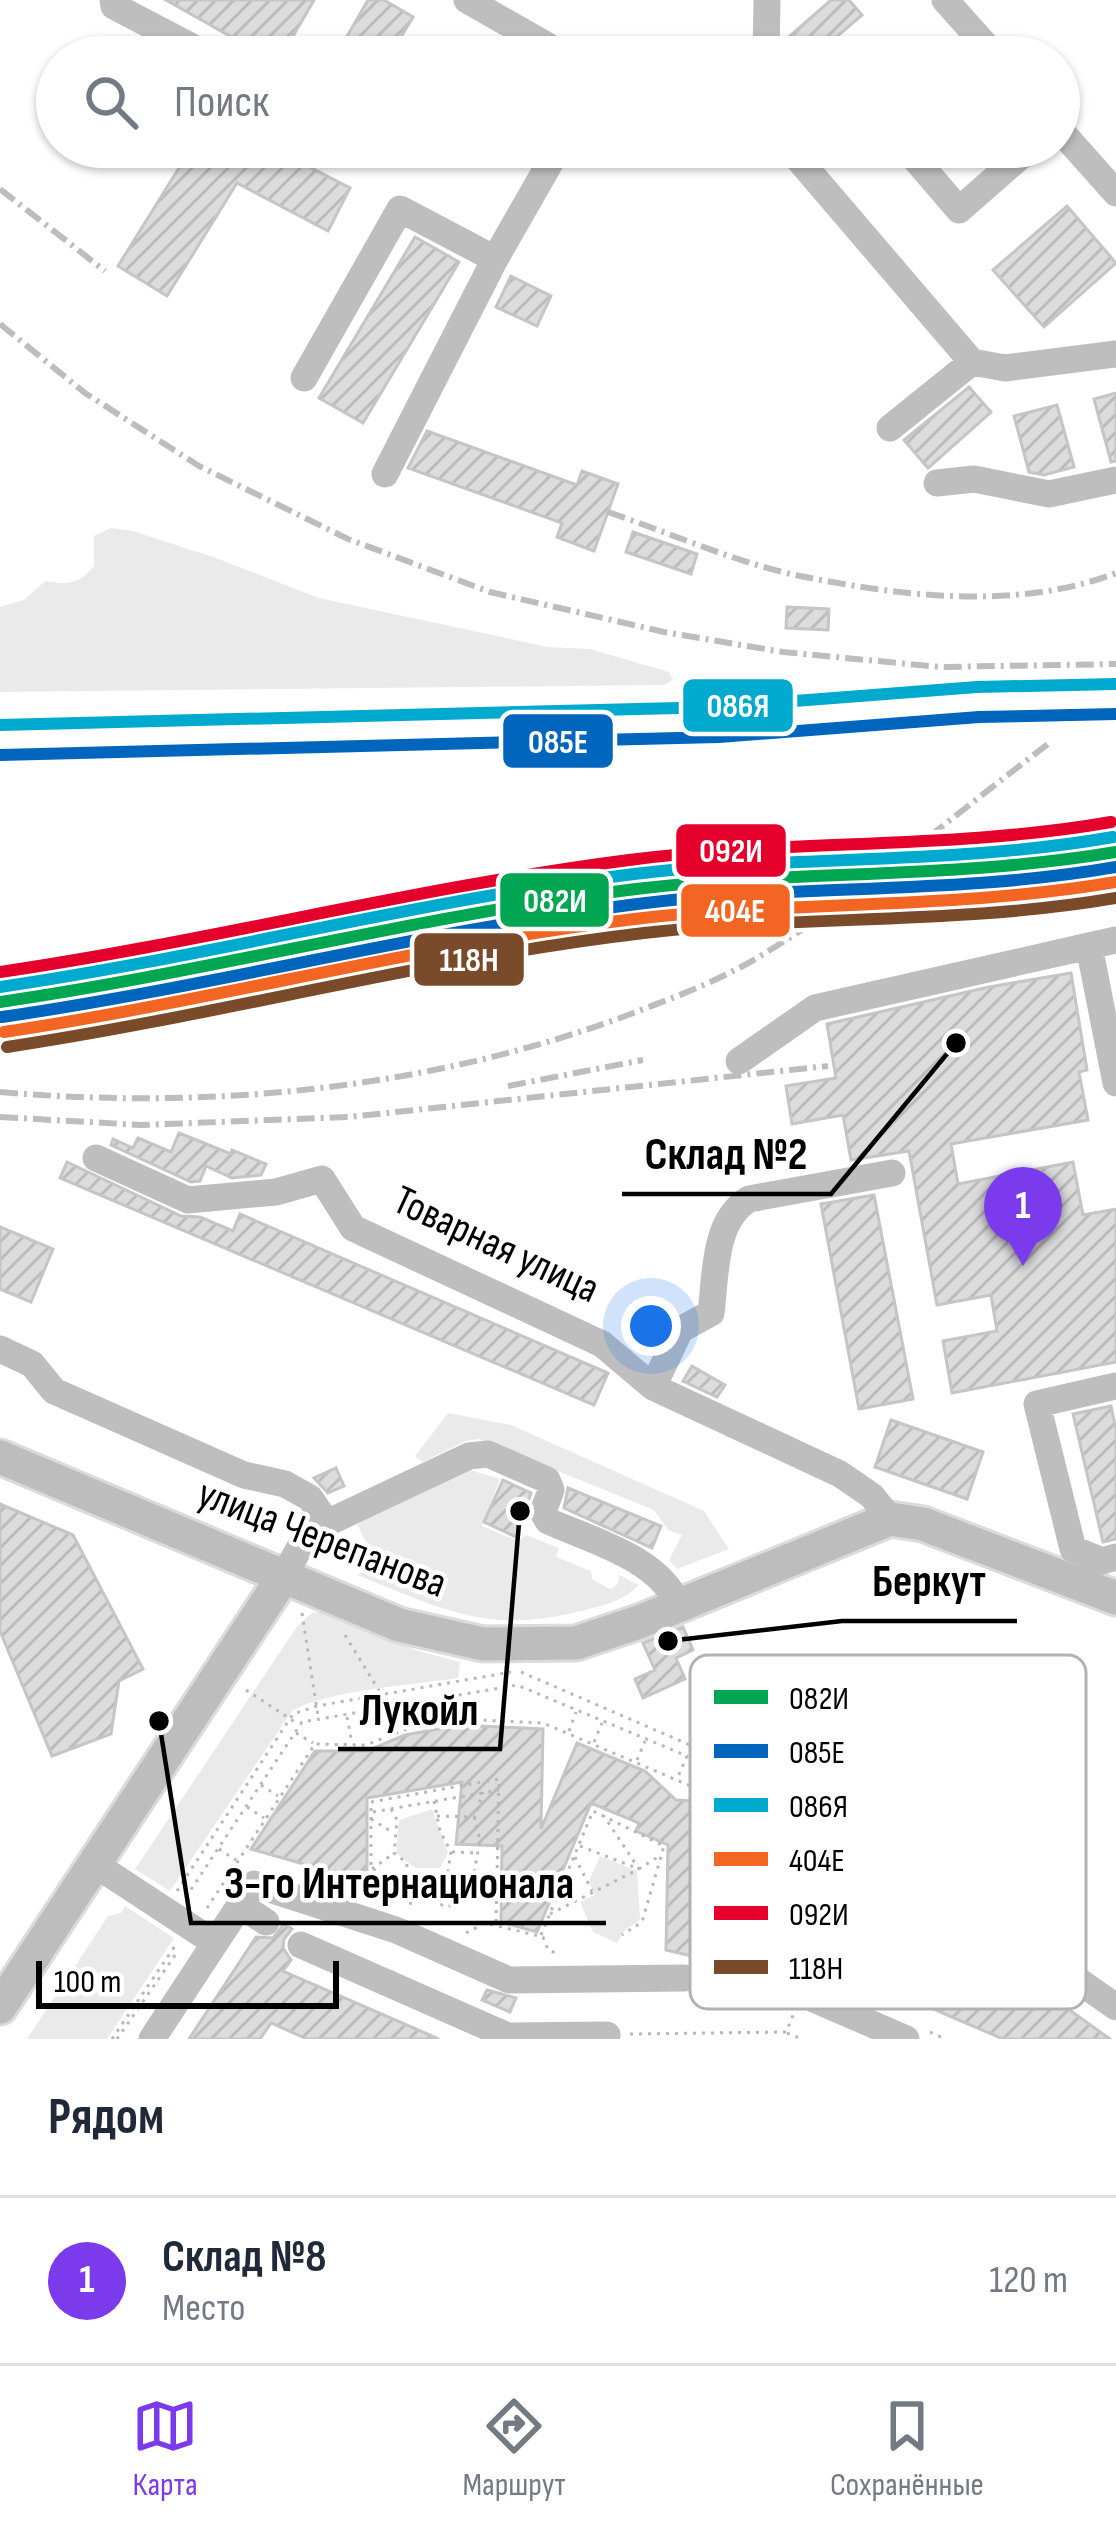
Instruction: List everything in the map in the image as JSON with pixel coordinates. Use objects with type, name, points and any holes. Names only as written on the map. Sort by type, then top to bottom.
[{"type":"main road","name":"улица Черепанова","points":[[0,1457],[399,1625],[483,1643],[576,1642],[679,1606],[890,1519]]},
{"type":"main road","name":"Товарная улица","points":[[890,1519],[923,1524],[1116,1598]]},
{"type":"main road","points":[[0,2007],[284,1576]]},
{"type":"street","points":[[113,0],[114,6],[172,36]]},
{"type":"street","points":[[467,0],[530,36]]},
{"type":"street","points":[[766,36],[767,0]]},
{"type":"street","points":[[946,0],[978,36]]},
{"type":"street","points":[[1080,153],[1116,194]]},
{"type":"street","points":[[385,474],[547,168]]},
{"type":"street","points":[[806,168],[972,362],[1005,368],[1116,354]]},
{"type":"street","points":[[922,168],[959,210],[1007,168]]},
{"type":"street","points":[[304,378],[400,209],[496,260]]},
{"type":"street","points":[[890,428],[972,362]]},
{"type":"street","points":[[937,483],[974,479],[1049,494],[1116,480]]},
{"type":"street","points":[[739,1060],[815,1008],[1102,943],[1116,1083]]},
{"type":"street","name":"Товарная улица","points":[[96,1158],[188,1200],[276,1192],[322,1179],[353,1228],[602,1344],[653,1387],[840,1474],[872,1496],[890,1519]]},
{"type":"street","points":[[653,1387],[680,1330],[711,1313],[724,1222],[734,1208],[748,1199],[892,1172]]},
{"type":"street","points":[[0,1348],[32,1364],[54,1391],[244,1475],[285,1484],[310,1498],[327,1522]]},
{"type":"street","points":[[1116,1386],[1036,1404],[1073,1549],[1102,1561],[1116,1557]]},
{"type":"street","points":[[284,1576],[300,1547],[327,1522],[469,1456],[488,1454],[547,1480],[551,1490],[543,1512],[548,1521],[638,1562],[670,1585],[679,1606]]},
{"type":"street","points":[[93,1863],[195,1927]]},
{"type":"street","points":[[152,2039],[195,1927],[240,1905],[254,1884],[396,1930],[508,1980],[684,1978]]},
{"type":"street","points":[[240,1905],[266,1922]]},
{"type":"street","points":[[301,1945],[508,2036],[607,2035]]},
{"type":"street","points":[[1086,1986],[1116,2007]]},
{"type":"street","points":[[822,2009],[906,2039]]},
{"type":"path","points":[[302,1611],[319,1719]]},
{"type":"path","points":[[340,1625],[382,1695],[390,1735]]},
{"type":"path","points":[[172,1898],[293,1714],[317,1706],[518,1671],[690,1745]]},
{"type":"path","points":[[195,1927],[218,1848],[300,1725],[319,1719],[517,1684],[687,1756],[677,1779]]},
{"type":"path","points":[[246,1690],[300,1725]]},
{"type":"path","points":[[435,1699],[439,1723]]},
{"type":"path","points":[[568,1733],[578,1710]]},
{"type":"path","points":[[347,1714],[352,1745]]},
{"type":"path","points":[[295,1732],[315,1744],[366,1745],[458,1719],[543,1723],[690,1784]]},
{"type":"path","points":[[594,1744],[603,1721]]},
{"type":"path","points":[[637,1762],[646,1739]]},
{"type":"path","points":[[115,2039],[315,1744]]},
{"type":"path","points":[[371,1894],[371,1802],[499,1779],[496,1925]]},
{"type":"path","points":[[260,1784],[280,1797]]},
{"type":"path","points":[[371,1816],[499,1790]]},
{"type":"path","points":[[406,1884],[472,1885],[480,1839],[476,1817],[484,1792]]},
{"type":"path","points":[[434,1801],[451,1852],[446,1884]]},
{"type":"path","points":[[246,1806],[266,1819]]},
{"type":"path","points":[[391,1809],[397,1820],[394,1853]]},
{"type":"path","points":[[540,1936],[593,1810],[664,1846],[642,1922],[622,1935]]},
{"type":"path","points":[[603,1815],[639,1870]]},
{"type":"path","points":[[371,1816],[394,1832]]},
{"type":"path","points":[[436,1816],[476,1817]]},
{"type":"path","points":[[578,1845],[639,1870]]},
{"type":"path","points":[[218,1848],[238,1861]]},
{"type":"path","points":[[451,1852],[477,1853]]},
{"type":"path","points":[[372,1869],[394,1853]]},
{"type":"path","points":[[394,1853],[407,1863],[406,1884]]},
{"type":"path","points":[[574,1855],[592,1893]]},
{"type":"path","points":[[550,1914],[662,1855]]},
{"type":"path","points":[[372,1869],[417,1888],[445,1907],[458,1904],[465,1895]]},
{"type":"path","points":[[328,1881],[389,1902]]},
{"type":"path","points":[[409,1906],[417,1888]]},
{"type":"path","points":[[464,1934],[485,1923],[496,1925],[540,1936],[548,1951],[569,1958]]},
{"type":"path","points":[[786,2032],[799,2009]]},
{"type":"path","points":[[773,2039],[776,2032]]},
{"type":"path","points":[[607,2035],[786,2032],[802,2039]]},
{"type":"shaded area","points":[[111,528],[216,558],[319,598],[548,647],[590,649],[669,672],[673,680],[664,685],[0,692],[0,607],[24,600],[45,581],[78,580],[94,566],[94,536]]},
{"type":"shaded area","points":[[448,1413],[511,1425],[704,1511],[729,1549],[677,1569],[669,1560],[682,1535],[668,1530],[654,1510],[479,1439],[423,1462],[415,1456]]},
{"type":"shaded area","points":[[470,1470],[500,1479],[482,1526],[518,1541],[526,1535],[559,1548],[556,1557],[591,1571],[592,1579],[610,1589],[618,1584],[619,1575],[639,1585],[605,1605],[518,1620],[466,1615],[357,1575],[377,1565],[357,1524]]},
{"type":"shaded area","points":[[323,1611],[415,1650],[460,1662],[458,1678],[349,1693],[292,1711],[170,1891],[135,1869],[298,1625],[312,1613]]},
{"type":"shaded area","points":[[432,1809],[448,1853],[440,1868],[415,1868],[396,1853],[399,1820]]},
{"type":"shaded area","points":[[600,1856],[637,1871],[640,1920],[617,1943],[593,1932],[580,1902],[595,1895],[589,1881]]},
{"type":"shaded area","points":[[125,1906],[174,1938],[107,2039],[27,2039],[108,1916],[121,1913]]},
{"type":"building","points":[[166,0],[314,0],[293,36],[230,36]]},
{"type":"building","points":[[368,0],[384,0],[413,17],[402,36],[347,36]]},
{"type":"building","points":[[831,0],[849,0],[862,15],[838,36],[790,36]]},
{"type":"building","points":[[179,168],[311,168],[350,188],[328,231],[237,183],[167,296],[118,266]]},
{"type":"building","points":[[1067,206],[1116,263],[1044,327],[993,270]]},
{"type":"building","points":[[415,237],[459,262],[363,423],[319,398]]},
{"type":"building","points":[[511,276],[551,296],[537,326],[496,307]]},
{"type":"building","points":[[969,387],[991,412],[928,468],[904,440]]},
{"type":"building","points":[[1116,393],[1116,461],[1111,462],[1094,399]]},
{"type":"building","points":[[1057,405],[1074,467],[1044,475],[1029,472],[1014,416]]},
{"type":"building","points":[[427,431],[577,485],[582,471],[618,484],[594,551],[557,537],[562,523],[408,468]]},
{"type":"building","points":[[633,532],[697,554],[691,574],[626,552]]},
{"type":"building","points":[[787,607],[829,609],[828,630],[786,628]]},
{"type":"building","points":[[1071,973],[1087,1070],[1079,1072],[1088,1120],[951,1144],[958,1184],[1073,1162],[1083,1215],[1116,1209],[1116,1362],[952,1393],[943,1341],[997,1331],[991,1295],[937,1305],[909,1151],[851,1160],[843,1115],[792,1124],[786,1086],[836,1078],[827,1024]]},
{"type":"building","points":[[179,1133],[266,1164],[261,1175],[232,1178],[206,1166],[200,1181],[191,1182],[111,1145],[113,1139],[133,1148],[138,1138],[171,1152]]},
{"type":"building","points":[[67,1162],[181,1216],[200,1217],[233,1231],[240,1214],[608,1373],[594,1405],[60,1178]]},
{"type":"building","points":[[874,1195],[913,1399],[859,1409],[821,1204]]},
{"type":"building","points":[[0,1227],[53,1249],[31,1302],[0,1289]]},
{"type":"building","points":[[692,1366],[725,1385],[717,1397],[683,1381]]},
{"type":"building","points":[[1111,1406],[1116,1430],[1116,1539],[1103,1542],[1073,1414]]},
{"type":"building","points":[[891,1420],[983,1452],[967,1499],[875,1467]]},
{"type":"building","points":[[336,1468],[344,1486],[328,1493],[314,1478]]},
{"type":"building","points":[[503,1480],[531,1493],[516,1537],[484,1522]]},
{"type":"building","points":[[568,1488],[661,1526],[652,1548],[564,1508]]},
{"type":"building","points":[[0,1504],[73,1535],[143,1669],[119,1681],[111,1734],[52,1756],[0,1631]]},
{"type":"building","points":[[683,1627],[693,1650],[676,1658],[685,1679],[643,1698],[635,1679],[655,1670],[643,1643]]},
{"type":"building","points":[[460,1725],[543,1729],[541,1829],[577,1743],[645,1771],[676,1800],[690,1801],[690,1956],[666,1950],[668,1845],[636,1831],[639,1823],[591,1803],[537,1932],[501,1922],[502,1846],[456,1844],[462,1782],[367,1798],[367,1882],[251,1849],[315,1751],[367,1751],[405,1735]]},
{"type":"building","points":[[284,1924],[292,1929],[284,1939],[283,1948],[291,1960],[283,1971],[439,2039],[307,2039],[271,2023],[260,2039],[189,2039],[256,1937],[273,1938]]},
{"type":"building","points":[[487,1990],[516,1998],[510,2012],[482,2000]]},
{"type":"building","points":[[933,2009],[1068,2009],[1110,2039],[1003,2039]]},
{"type":"railway","points":[[0,189],[105,271]]},
{"type":"railway","points":[[0,324],[85,393],[199,466],[348,539],[490,592],[664,632],[783,652],[940,667],[1116,664]]},
{"type":"railway","points":[[608,512],[777,571],[918,594],[1039,592],[1116,573]]},
{"type":"railway","points":[[0,723],[717,707],[1025,683]]},
{"type":"railway","points":[[0,1092],[157,1098],[314,1089],[392,1078],[545,1043],[692,990],[762,955],[872,880],[1048,744]]},
{"type":"railway","points":[[508,1086],[643,1060]]},
{"type":"railway","points":[[0,1117],[141,1125],[349,1117],[828,1066]]},
{"type":"transit line","name":"086Я","points":[[0,725],[718,707],[977,687],[1116,684]]},
{"type":"transit line","name":"085Е","points":[[0,755],[719,737],[979,717],[1116,714]]},
{"type":"transit line","name":"092И","points":[[0,972],[629,860],[991,837],[1111,822]]},
{"type":"transit line","name":"086Я","points":[[0,987],[475,898],[634,874],[994,852],[1113,837]]},
{"type":"transit line","name":"082И","points":[[0,1002],[476,913],[636,889],[996,867],[1116,852]]},
{"type":"transit line","name":"085Е","points":[[2,1017],[637,904],[996,882],[1116,867]]},
{"type":"transit line","name":"404Е","points":[[4,1032],[403,957],[643,918],[998,897],[1116,882]]},
{"type":"transit line","name":"118Н","points":[[7,1047],[484,957],[644,933],[998,912],[1116,898]]},
{"type":"place","name":"Склад №2","points":[[956,1043]]},
{"type":"place","name":"Склад №8","points":[[1023,1266]]},
{"type":"place","name":"Лукойл","points":[[520,1511]]},
{"type":"place","name":"Беркут","points":[[668,1641]]},
{"type":"place","name":"3-го Интернационала","points":[[159,1721]]}]
